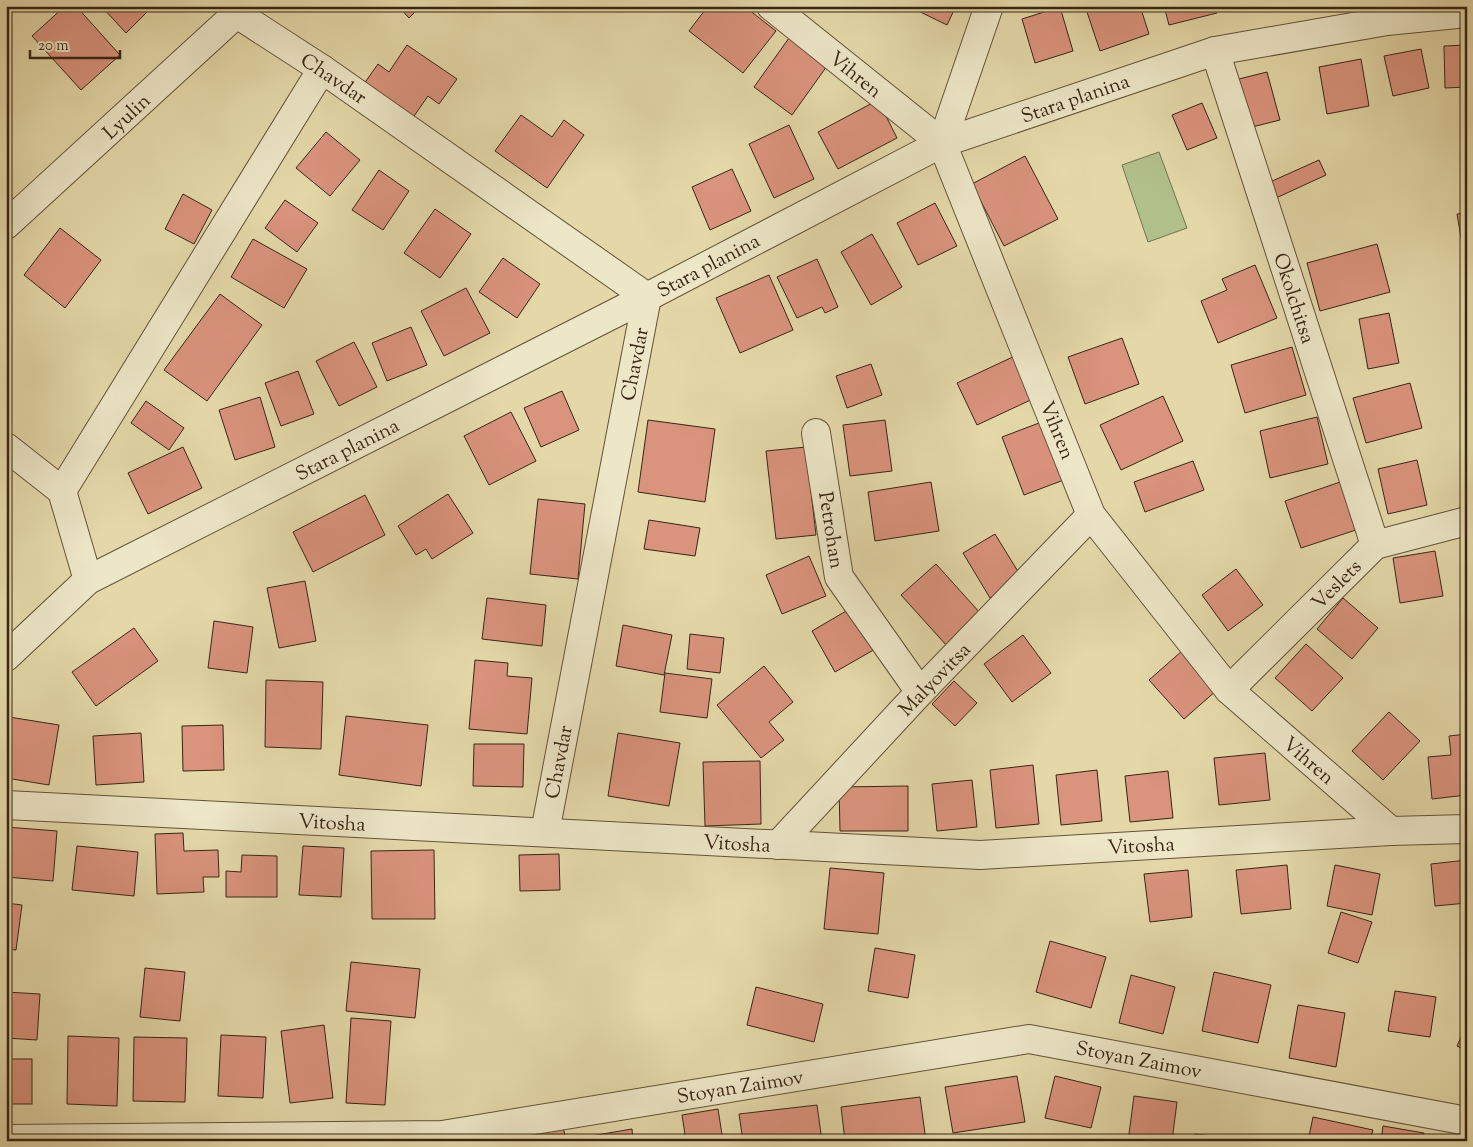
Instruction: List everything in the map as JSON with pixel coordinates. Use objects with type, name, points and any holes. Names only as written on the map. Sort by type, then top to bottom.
[{"type":"street","name":"Vihren","points":[[771,6],[942,143],[1092,515],[1229,690],[1391,831]]},
{"type":"street","points":[[942,143],[989,6]]},
{"type":"street","name":"Chavdar","points":[[241,10],[647,297],[545,832]]},
{"type":"street","name":"Lyulin","points":[[6,226],[241,10]]},
{"type":"street","name":"Stara planina","points":[[6,657],[88,580],[647,297],[942,143],[1214,51],[1439,11],[1467,13]]},
{"type":"street","name":"Okolchitsa","points":[[1214,51],[1375,545]]},
{"type":"street","points":[[62,491],[322,69]]},
{"type":"street","name":"Petrohan","points":[[816,433],[839,577],[920,692]]},
{"type":"street","points":[[6,447],[62,491],[88,580]]},
{"type":"street","name":"Malyovitsa","points":[[778,845],[920,692],[1092,515]]},
{"type":"street","name":"Veslets","points":[[1229,690],[1375,545],[1467,521]]},
{"type":"street","name":"Vitosha","points":[[6,806],[980,855],[1391,831],[1467,830]]},
{"type":"street","name":"Stoyan Zaimov","points":[[6,1139],[439,1138],[1029,1039],[1467,1121]]},
{"type":"green space","points":[[1159,152],[1187,228],[1148,242],[1122,165]]},
{"type":"building","points":[[65,6],[76,6],[120,55],[81,90],[32,36]]},
{"type":"building","points":[[101,6],[153,6],[126,33]]},
{"type":"building","points":[[398,6],[421,6],[409,18]]},
{"type":"building","points":[[708,6],[744,6],[776,31],[743,73],[689,31]]},
{"type":"building","points":[[908,6],[956,6],[947,25]]},
{"type":"building","points":[[1085,6],[1140,6],[1149,34],[1100,51]]},
{"type":"building","points":[[1164,6],[1215,6],[1217,13],[1169,25]]},
{"type":"building","points":[[1060,7],[1073,51],[1035,63],[1022,19]]},
{"type":"building","points":[[789,38],[827,66],[792,115],[754,87]]},
{"type":"building","points":[[407,45],[457,79],[439,104],[428,96],[410,122],[361,88],[378,64],[389,72]]},
{"type":"building","points":[[1467,45],[1467,87],[1445,88],[1444,46]]},
{"type":"building","points":[[1421,49],[1429,88],[1393,96],[1384,56]]},
{"type":"building","points":[[1361,59],[1369,106],[1327,114],[1319,67]]},
{"type":"building","points":[[1267,72],[1280,120],[1244,129],[1231,81]]},
{"type":"building","points":[[878,100],[897,138],[838,169],[818,132]]},
{"type":"building","points":[[1202,103],[1217,138],[1187,150],[1172,115]]},
{"type":"building","points":[[521,115],[552,137],[564,120],[584,135],[547,188],[495,151]]},
{"type":"building","points":[[789,125],[814,179],[774,198],[749,144]]},
{"type":"building","points":[[326,132],[360,160],[330,196],[296,168]]},
{"type":"building","points":[[1025,156],[1058,219],[1004,246],[972,184]]},
{"type":"building","points":[[1319,160],[1326,175],[1276,198],[1270,182]]},
{"type":"building","points":[[732,169],[751,211],[710,230],[692,187]]},
{"type":"building","points":[[379,170],[409,191],[383,230],[352,210]]},
{"type":"building","points":[[183,194],[212,210],[194,244],[165,229]]},
{"type":"building","points":[[285,200],[318,223],[297,252],[265,228]]},
{"type":"building","points":[[935,203],[957,246],[918,265],[897,223]]},
{"type":"building","points":[[435,209],[471,234],[440,278],[404,253]]},
{"type":"building","points":[[1467,213],[1467,261],[1465,261],[1457,214]]},
{"type":"building","points":[[60,228],[101,260],[65,308],[24,275]]},
{"type":"building","points":[[872,234],[902,287],[871,305],[841,252]]},
{"type":"building","points":[[253,239],[307,269],[284,308],[231,277]]},
{"type":"building","points":[[1377,244],[1390,292],[1320,311],[1307,263]]},
{"type":"building","points":[[503,258],[540,284],[517,318],[479,292]]},
{"type":"building","points":[[817,259],[838,307],[825,313],[822,307],[797,318],[777,277]]},
{"type":"building","points":[[1255,265],[1277,318],[1218,343],[1201,301],[1227,290],[1222,279]]},
{"type":"building","points":[[769,275],[793,330],[740,353],[716,298]]},
{"type":"building","points":[[466,288],[490,333],[444,356],[421,311]]},
{"type":"building","points":[[220,294],[262,325],[207,401],[164,370]]},
{"type":"building","points":[[1389,313],[1399,363],[1368,369],[1359,319]]},
{"type":"building","points":[[411,327],[427,365],[387,381],[372,343]]},
{"type":"building","points":[[1122,338],[1139,384],[1085,404],[1068,357]]},
{"type":"building","points":[[354,342],[377,387],[339,406],[316,361]]},
{"type":"building","points":[[1292,347],[1306,395],[1245,413],[1231,365]]},
{"type":"building","points":[[1017,355],[1037,397],[977,425],[957,383]]},
{"type":"building","points":[[871,364],[882,395],[847,408],[836,376]]},
{"type":"building","points":[[298,371],[314,414],[281,426],[265,383]]},
{"type":"building","points":[[1410,383],[1422,428],[1366,443],[1353,398]]},
{"type":"building","points":[[562,391],[579,430],[541,447],[524,408]]},
{"type":"building","points":[[1163,396],[1183,441],[1121,470],[1100,425]]},
{"type":"building","points":[[260,397],[275,447],[235,460],[219,410]]},
{"type":"building","points":[[146,401],[184,428],[169,450],[131,423]]},
{"type":"building","points":[[511,412],[536,461],[489,485],[464,436]]},
{"type":"building","points":[[1317,417],[1328,464],[1270,478],[1260,431]]},
{"type":"building","points":[[648,420],[715,429],[705,502],[638,492]]},
{"type":"building","points":[[885,420],[892,471],[850,476],[843,425]]},
{"type":"building","points":[[1047,420],[1069,478],[1024,495],[1002,437]]},
{"type":"building","points":[[183,447],[202,488],[148,514],[128,473]]},
{"type":"building","points":[[806,447],[816,535],[776,539],[766,451]]},
{"type":"building","points":[[1417,460],[1427,505],[1388,514],[1378,469]]},
{"type":"building","points":[[1193,461],[1204,490],[1145,512],[1134,482]]},
{"type":"building","points":[[1343,481],[1359,529],[1301,548],[1285,501]]},
{"type":"building","points":[[931,482],[939,531],[875,541],[868,492]]},
{"type":"building","points":[[448,494],[473,533],[432,559],[426,549],[416,555],[398,526]]},
{"type":"building","points":[[365,495],[385,535],[313,572],[293,532]]},
{"type":"building","points":[[538,499],[585,504],[578,579],[530,574]]},
{"type":"building","points":[[649,520],[700,528],[695,556],[644,549]]},
{"type":"building","points":[[995,534],[1022,578],[990,598],[963,553]]},
{"type":"building","points":[[1435,551],[1443,596],[1400,603],[1393,558]]},
{"type":"building","points":[[809,556],[826,596],[782,614],[766,575]]},
{"type":"building","points":[[936,564],[981,614],[947,646],[901,595]]},
{"type":"building","points":[[1236,569],[1263,605],[1228,631],[1202,595]]},
{"type":"building","points":[[305,581],[316,641],[279,648],[267,588]]},
{"type":"building","points":[[487,598],[546,605],[542,646],[482,639]]},
{"type":"building","points":[[1343,598],[1378,628],[1352,659],[1317,629]]},
{"type":"building","points":[[853,607],[877,648],[835,672],[812,631]]},
{"type":"building","points":[[214,621],[253,627],[247,673],[208,668]]},
{"type":"building","points":[[623,625],[672,635],[664,675],[616,666]]},
{"type":"building","points":[[134,628],[158,661],[96,706],[72,672]]},
{"type":"building","points":[[690,634],[724,638],[720,673],[687,669]]},
{"type":"building","points":[[1023,635],[1051,673],[1012,702],[984,664]]},
{"type":"building","points":[[1306,644],[1343,678],[1312,711],[1275,678]]},
{"type":"building","points":[[1182,651],[1217,690],[1184,719],[1149,680]]},
{"type":"building","points":[[475,660],[508,663],[507,676],[532,678],[527,734],[469,729]]},
{"type":"building","points":[[764,666],[793,702],[769,722],[784,740],[761,758],[717,705]]},
{"type":"building","points":[[665,673],[712,679],[707,718],[660,712]]},
{"type":"building","points":[[266,680],[323,682],[321,749],[265,747]]},
{"type":"building","points":[[954,681],[977,703],[955,726],[932,704]]},
{"type":"building","points":[[1389,712],[1420,741],[1383,780],[1352,751]]},
{"type":"building","points":[[346,716],[428,725],[421,786],[339,775]]},
{"type":"building","points":[[9,717],[59,725],[49,785],[6,778],[6,735]]},
{"type":"building","points":[[223,725],[224,770],[183,771],[182,726]]},
{"type":"building","points":[[141,733],[144,782],[96,785],[93,736]]},
{"type":"building","points":[[618,733],[680,743],[669,806],[608,796]]},
{"type":"building","points":[[1467,734],[1467,795],[1432,799],[1428,757],[1451,755],[1449,736]]},
{"type":"building","points":[[474,744],[524,744],[523,787],[473,786]]},
{"type":"building","points":[[1265,753],[1270,800],[1219,805],[1214,758]]},
{"type":"building","points":[[760,761],[761,824],[705,826],[703,762]]},
{"type":"building","points":[[1033,765],[1039,824],[996,828],[990,770]]},
{"type":"building","points":[[1097,770],[1102,821],[1061,825],[1056,775]]},
{"type":"building","points":[[1168,771],[1173,818],[1130,822],[1125,776]]},
{"type":"building","points":[[972,780],[977,827],[937,831],[932,784]]},
{"type":"building","points":[[908,786],[908,831],[840,831],[839,787]]},
{"type":"building","points":[[6,827],[57,831],[53,881],[6,877]]},
{"type":"building","points":[[183,833],[184,851],[218,850],[219,877],[203,877],[204,892],[157,894],[155,834]]},
{"type":"building","points":[[77,846],[138,852],[134,896],[72,890]]},
{"type":"building","points":[[303,846],[344,848],[341,897],[299,895]]},
{"type":"building","points":[[434,850],[435,919],[372,919],[371,851]]},
{"type":"building","points":[[559,854],[560,890],[520,891],[519,855]]},
{"type":"building","points":[[242,855],[277,856],[277,897],[226,897],[226,871],[241,872]]},
{"type":"building","points":[[1467,860],[1467,903],[1435,906],[1431,864]]},
{"type":"building","points":[[1287,865],[1291,909],[1241,914],[1236,870]]},
{"type":"building","points":[[1335,865],[1380,874],[1372,915],[1327,906]]},
{"type":"building","points":[[830,868],[884,873],[878,934],[824,929]]},
{"type":"building","points":[[1188,870],[1192,917],[1150,922],[1144,874]]},
{"type":"building","points":[[6,903],[22,905],[16,950],[6,949]]},
{"type":"building","points":[[1341,912],[1372,922],[1358,963],[1328,953]]},
{"type":"building","points":[[1050,941],[1106,957],[1091,1008],[1036,992]]},
{"type":"building","points":[[875,948],[915,955],[908,998],[868,991]]},
{"type":"building","points":[[351,962],[420,969],[415,1018],[346,1011]]},
{"type":"building","points":[[145,968],[185,972],[180,1021],[140,1017]]},
{"type":"building","points":[[1214,972],[1271,985],[1258,1043],[1202,1031]]},
{"type":"building","points":[[1131,975],[1175,987],[1163,1034],[1119,1023]]},
{"type":"building","points":[[756,987],[823,1004],[814,1042],[747,1025]]},
{"type":"building","points":[[1395,991],[1436,997],[1430,1037],[1388,1031]]},
{"type":"building","points":[[6,992],[40,994],[37,1040],[6,1038]]},
{"type":"building","points":[[1298,1005],[1345,1013],[1336,1067],[1289,1058]]},
{"type":"building","points":[[351,1018],[391,1021],[385,1105],[346,1103]]},
{"type":"building","points":[[1467,1024],[1467,1051],[1457,1046]]},
{"type":"building","points":[[324,1025],[333,1098],[290,1103],[281,1031]]},
{"type":"building","points":[[221,1035],[266,1037],[263,1098],[218,1096]]},
{"type":"building","points":[[68,1036],[119,1038],[117,1106],[67,1104]]},
{"type":"building","points":[[134,1037],[187,1038],[185,1102],[133,1101]]},
{"type":"building","points":[[6,1059],[32,1059],[32,1104],[6,1104]]},
{"type":"building","points":[[1017,1076],[1025,1122],[953,1133],[945,1087]]},
{"type":"building","points":[[1055,1076],[1101,1087],[1091,1128],[1045,1118]]},
{"type":"building","points":[[1134,1096],[1177,1102],[1172,1141],[1128,1141]]},
{"type":"building","points":[[920,1097],[926,1141],[845,1141],[841,1107]]},
{"type":"building","points":[[817,1105],[822,1141],[743,1141],[739,1114]]},
{"type":"building","points":[[718,1109],[723,1141],[686,1141],[682,1115]]},
{"type":"building","points":[[1313,1117],[1373,1130],[1370,1141],[1308,1141]]},
{"type":"building","points":[[563,1126],[566,1141],[508,1141],[507,1137]]},
{"type":"building","points":[[1383,1126],[1424,1133],[1423,1141],[1381,1141]]},
{"type":"building","points":[[632,1129],[633,1141],[586,1141],[585,1137]]},
{"type":"building","points":[[1195,1134],[1249,1141],[1194,1141]]}]
